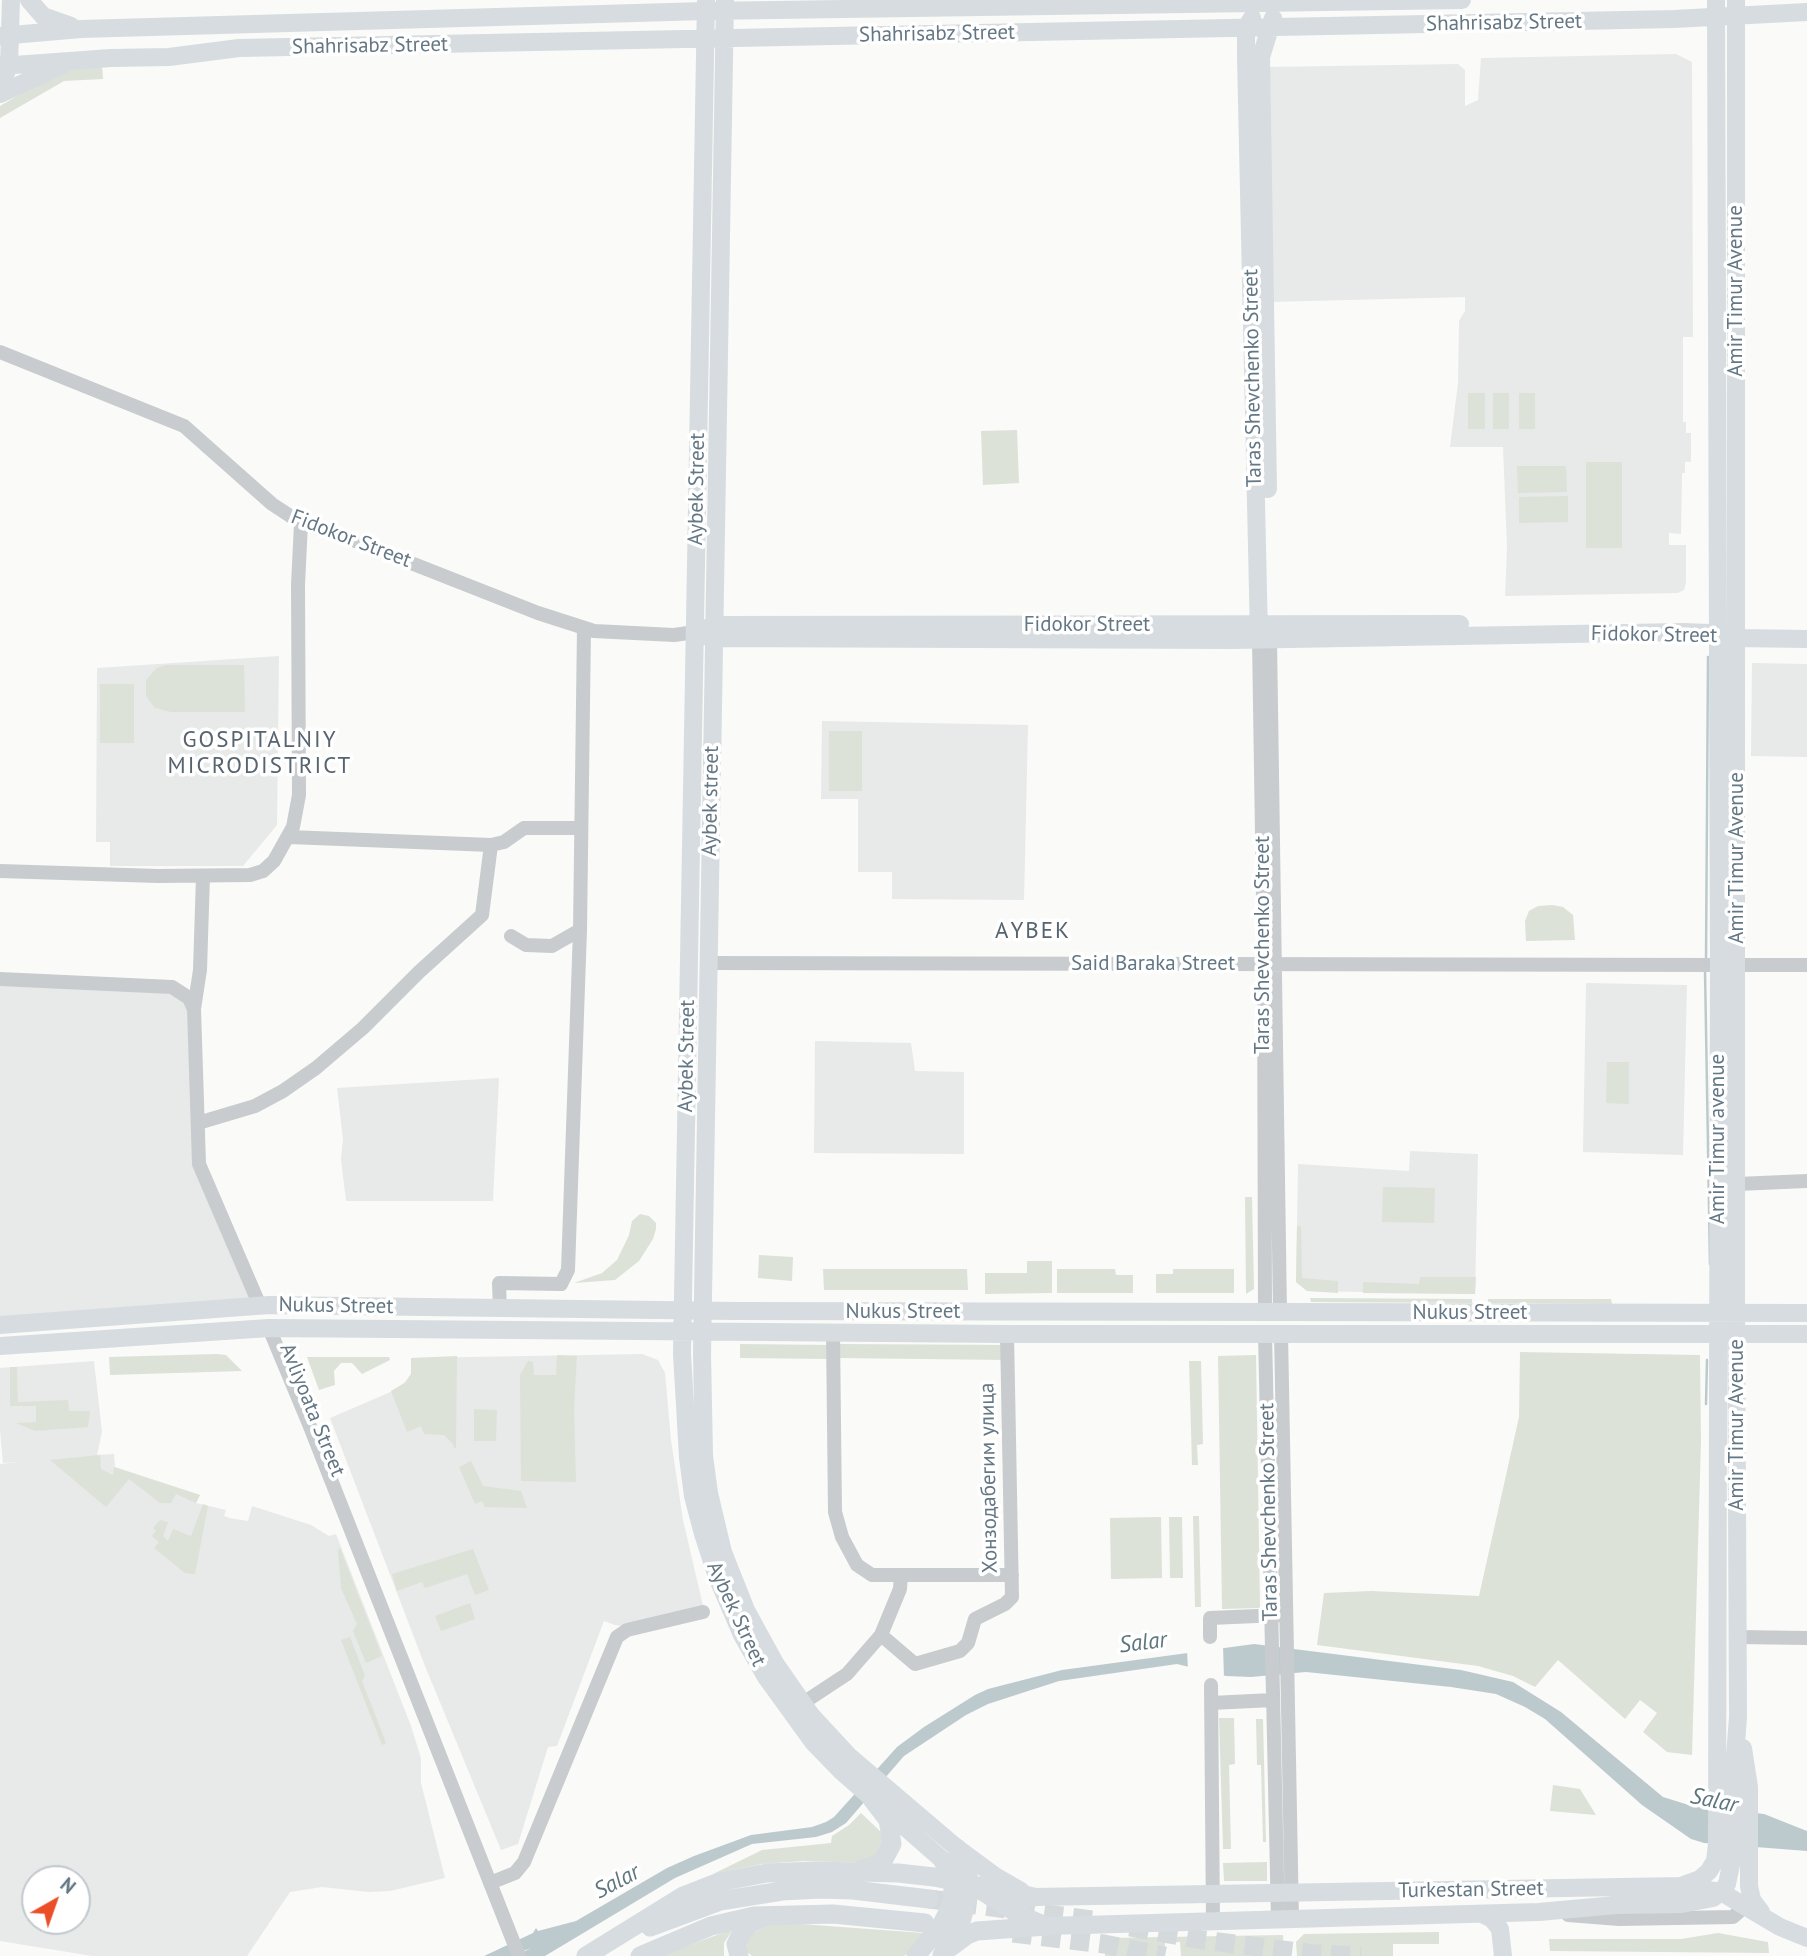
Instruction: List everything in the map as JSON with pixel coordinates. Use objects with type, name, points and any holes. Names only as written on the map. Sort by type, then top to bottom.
[{"type":"highway","points":[[588,1956],[671,1902],[708,1886],[767,1873],[840,1871],[876,1865],[890,1851],[893,1839],[878,1792]]},
{"type":"highway","points":[[916,1956],[948,1913],[953,1896],[962,1883],[966,1866],[950,1854]]},
{"type":"highway","points":[[840,1871],[898,1873],[1034,1897]]},
{"type":"highway","points":[[941,1955],[961,1922],[968,1899],[962,1883]]},
{"type":"highway","points":[[588,1956],[629,1936],[712,1904],[773,1892],[853,1890],[929,1899]]},
{"type":"highway","points":[[739,1956],[736,1944],[742,1932],[750,1924],[772,1914]]},
{"type":"highway","points":[[640,1956],[717,1924],[772,1914],[833,1914],[925,1923]]},
{"type":"highway","points":[[941,1955],[973,1932],[1047,1926]]},
{"type":"highway","points":[[629,1936],[625,1947],[628,1953],[634,1956]]},
{"type":"main road","points":[[0,86],[4,66],[3,32],[11,0]]},
{"type":"main road","points":[[29,0],[43,16],[81,29]]},
{"type":"main road","name":"Shahrisabz Street","points":[[3,32],[706,6],[1462,0]]},
{"type":"main road","name":"Taras Shevchenko Street","points":[[1260,2],[1246,28],[1264,632]]},
{"type":"main road","name":"Taras Shevchenko Street","points":[[1264,632],[1261,57],[1269,27],[1281,2]]},
{"type":"main road","name":"Aybek Street","points":[[706,6],[682,1331],[689,1467],[698,1516],[717,1577],[742,1635],[774,1689],[820,1750],[861,1778],[950,1854],[1034,1897]]},
{"type":"main road","name":"Aybek Street","points":[[714,632],[725,6]]},
{"type":"main road","name":"Shahrisabz Street","points":[[4,66],[111,58],[169,57],[239,48],[1246,28],[1716,8],[1807,12]]},
{"type":"main road","name":"Amir Timur Avenue","points":[[1716,8],[1716,630],[1737,1184],[1738,1717],[1732,1853],[1728,1880],[1721,1892]]},
{"type":"main road","name":"Amir Timur Avenue","points":[[1728,965],[1736,643],[1736,8]]},
{"type":"main road","name":"Shahrisabz Street","points":[[0,94],[68,62]]},
{"type":"main road","name":"Fidokor Street","points":[[695,632],[1716,630],[1736,643]]},
{"type":"main road","name":"Aybek street","points":[[708,963],[714,632]]},
{"type":"main road","points":[[1736,643],[1807,639]]},
{"type":"main road","points":[[1736,643],[1807,649]]},
{"type":"main road","name":"Aybek Street","points":[[708,963],[702,1330],[704,1455],[709,1493],[717,1533],[737,1591],[755,1629],[803,1703],[861,1778]]},
{"type":"main road","name":"Amir Timur avenue","points":[[1717,1313],[1717,1184],[1728,965]]},
{"type":"main road","points":[[1717,1184],[1737,1184]]},
{"type":"main road","name":"Nukus Street","points":[[0,1325],[264,1305],[500,1310],[1807,1313]]},
{"type":"main road","name":"Avliyoata Street","points":[[264,1305],[274,1328]]},
{"type":"main road","name":"Taras Shevchenko Street","points":[[1272,1313],[1273,1333]]},
{"type":"main road","name":"Amir Timur Avenue","points":[[1717,1313],[1718,1637],[1733,1796],[1732,1853],[1749,1886],[1752,1900],[1768,1920]]},
{"type":"main road","name":"Nukus Street","points":[[0,1346],[274,1328],[1007,1334],[1807,1334]]},
{"type":"main road","points":[[1718,1637],[1737,1637]]},
{"type":"main road","points":[[1681,1886],[1705,1875],[1732,1853]]},
{"type":"main road","points":[[962,1883],[1024,1917],[1047,1926]]},
{"type":"main road","name":"Turkestan Street","points":[[1034,1897],[1681,1886],[1721,1892]]},
{"type":"main road","points":[[1721,1892],[1768,1920],[1807,1938]]},
{"type":"main road","name":"Turkestan Street","points":[[1047,1926],[1539,1912],[1616,1905],[1693,1903],[1708,1900],[1721,1892]]},
{"type":"main road","points":[[1024,1917],[1019,1910],[1020,1905],[1034,1897]]},
{"type":"main road","points":[[1482,1914],[1492,1919],[1500,1929],[1503,1956]]},
{"type":"street","name":"Fidokor Street","points":[[0,352],[184,426],[264,497],[301,523],[345,537],[538,613],[594,631],[674,635],[695,632]]},
{"type":"street","points":[[0,871],[202,876],[257,874],[274,861],[289,837],[299,795],[298,584],[301,523]]},
{"type":"street","points":[[500,1310],[499,1283],[561,1284],[568,1270],[579,930],[584,628]]},
{"type":"street","name":"Taras Shevchenko Street","points":[[1264,632],[1272,1313]]},
{"type":"street","points":[[289,837],[492,845],[504,842],[524,828],[579,828]]},
{"type":"street","points":[[198,1123],[255,1106],[283,1091],[316,1068],[363,1028],[482,915],[492,845]]},
{"type":"street","name":"Avliyoata Street","points":[[202,876],[200,976],[194,1009],[198,1123],[210,1168],[264,1305]]},
{"type":"street","points":[[511,936],[526,945],[539,947],[559,944],[579,930]]},
{"type":"street","name":"Said Baraka Street","points":[[708,963],[1807,965]]},
{"type":"street","points":[[0,979],[172,987],[188,986],[200,976]]},
{"type":"street","points":[[172,987],[186,995],[194,1009]]},
{"type":"street","points":[[1737,1184],[1807,1181]]},
{"type":"street","name":"Avliyoata Street","points":[[274,1328],[513,1930],[527,1956]]},
{"type":"street","points":[[832,1332],[837,1523],[847,1549],[862,1569],[872,1574],[1012,1575]]},
{"type":"street","name":"Taras Shevchenko Street","points":[[1273,1333],[1278,1691],[1285,1920]]},
{"type":"street","name":"Хонзодабегим улица","points":[[881,1635],[915,1664],[960,1651],[968,1643],[975,1619],[1010,1599],[1013,1594],[1007,1334]]},
{"type":"street","points":[[803,1703],[847,1674],[881,1635],[900,1589],[901,1575]]},
{"type":"street","points":[[494,1881],[515,1873],[524,1862],[617,1637],[627,1630],[703,1612]]},
{"type":"street","points":[[1210,1637],[1210,1618],[1279,1621]]},
{"type":"street","points":[[1737,1637],[1807,1638]]},
{"type":"street","points":[[1211,1685],[1213,1921]]},
{"type":"street","points":[[1211,1703],[1278,1691]]},
{"type":"street","points":[[1745,1905],[1749,1886]]},
{"type":"street","name":"Turkestan Street","points":[[1539,1912],[1619,1919],[1733,1917],[1745,1905]]},
{"type":"street","name":"Avliyoata Street","points":[[513,1930],[519,1956]]},
{"type":"shaded area","points":[[1676,54],[1692,62],[1693,337],[1683,337],[1683,422],[1686,422],[1686,433],[1691,433],[1691,462],[1685,462],[1685,473],[1682,473],[1681,534],[1669,533],[1669,545],[1686,545],[1684,590],[1678,593],[1505,596],[1507,548],[1503,447],[1450,447],[1458,383],[1459,321],[1465,311],[1465,297],[1271,302],[1267,67],[1458,64],[1465,70],[1465,106],[1478,100],[1481,58]]},
{"type":"shaded area","points":[[102,66],[103,79],[64,81],[0,118],[0,106],[48,78],[67,69]]},
{"type":"shaded area","points":[[1468,393],[1485,393],[1485,429],[1468,429]]},
{"type":"shaded area","points":[[1493,393],[1509,393],[1509,429],[1493,429]]},
{"type":"shaded area","points":[[1519,393],[1535,393],[1535,429],[1519,429]]},
{"type":"shaded area","points":[[1017,430],[1019,483],[983,485],[981,431]]},
{"type":"shaded area","points":[[1586,462],[1622,462],[1622,548],[1586,548]]},
{"type":"shaded area","points":[[1517,466],[1566,466],[1567,492],[1518,493]]},
{"type":"shaded area","points":[[1568,496],[1568,522],[1519,523],[1519,497]]},
{"type":"shaded area","points":[[279,656],[277,825],[243,866],[110,866],[110,842],[96,842],[97,668]]},
{"type":"shaded area","points":[[1752,663],[1807,664],[1807,757],[1751,756]]},
{"type":"shaded area","points":[[166,665],[244,665],[245,712],[171,712],[155,708],[146,696],[146,680],[157,668]]},
{"type":"shaded area","points":[[100,684],[134,684],[134,743],[100,743]]},
{"type":"shaded area","points":[[822,721],[1028,725],[1024,900],[892,899],[892,872],[858,872],[858,799],[821,799]]},
{"type":"shaded area","points":[[829,731],[862,731],[862,791],[829,791]]},
{"type":"shaded area","points":[[1538,906],[1563,907],[1573,915],[1575,940],[1526,941],[1525,921],[1529,911]]},
{"type":"shaded area","points":[[0,979],[186,995],[197,1143],[260,1306],[0,1325]]},
{"type":"shaded area","points":[[1586,983],[1687,985],[1683,1155],[1583,1152]]},
{"type":"shaded area","points":[[815,1041],[911,1043],[915,1071],[964,1072],[964,1154],[814,1153]]},
{"type":"shaded area","points":[[1607,1062],[1629,1062],[1629,1104],[1606,1103]]},
{"type":"shaded area","points":[[499,1078],[493,1201],[346,1201],[337,1088]]},
{"type":"shaded area","points":[[1410,1151],[1478,1154],[1475,1294],[1307,1291],[1296,1282],[1298,1164],[1409,1171]]},
{"type":"shaded area","points":[[1383,1187],[1435,1188],[1434,1223],[1382,1222]]},
{"type":"shaded area","points":[[1245,1197],[1252,1197],[1254,1289],[1246,1294]]},
{"type":"shaded area","points":[[640,1214],[649,1216],[656,1223],[656,1229],[639,1261],[615,1280],[574,1283],[602,1273],[617,1260],[629,1235],[632,1221]]},
{"type":"shaded area","points":[[1297,1226],[1301,1226],[1302,1278],[1338,1281],[1338,1293],[1307,1291],[1296,1282]]},
{"type":"shaded area","points":[[759,1255],[793,1257],[792,1281],[758,1278]]},
{"type":"shaded area","points":[[1027,1261],[1052,1261],[1052,1293],[985,1294],[985,1273],[1027,1273]]},
{"type":"shaded area","points":[[823,1269],[967,1269],[968,1290],[824,1290]]},
{"type":"shaded area","points":[[1057,1269],[1115,1269],[1116,1275],[1133,1275],[1133,1293],[1057,1293]]},
{"type":"shaded area","points":[[1173,1269],[1234,1269],[1234,1293],[1156,1293],[1156,1274],[1173,1274]]},
{"type":"shaded area","points":[[1420,1277],[1476,1277],[1475,1294],[1363,1293],[1363,1282],[1419,1284]]},
{"type":"shaded area","points":[[1310,1298],[1472,1299],[1472,1303],[1311,1302]]},
{"type":"shaded area","points":[[1488,1299],[1611,1299],[1612,1304],[1488,1303]]},
{"type":"shaded area","points":[[740,1344],[830,1345],[830,1359],[740,1358]]},
{"type":"shaded area","points":[[839,1344],[1005,1345],[1005,1360],[838,1358]]},
{"type":"shaded area","points":[[1520,1352],[1700,1355],[1701,1441],[1692,1755],[1667,1752],[1643,1732],[1657,1713],[1640,1700],[1625,1719],[1558,1660],[1535,1687],[1513,1676],[1478,1666],[1317,1645],[1324,1593],[1371,1591],[1479,1596],[1519,1417]]},
{"type":"shaded area","points":[[642,1354],[658,1360],[665,1373],[671,1440],[683,1520],[704,1610],[634,1627],[604,1621],[557,1746],[548,1747],[518,1844],[501,1850],[425,1666],[330,1418],[400,1388],[411,1374],[411,1358]]},
{"type":"shaded area","points":[[226,1355],[242,1371],[110,1375],[109,1357]]},
{"type":"shaded area","points":[[557,1355],[577,1356],[574,1409],[576,1482],[521,1481],[520,1375],[528,1361],[533,1362],[534,1375],[556,1375]]},
{"type":"shaded area","points":[[1256,1355],[1260,1608],[1222,1609],[1218,1356]]},
{"type":"shaded area","points":[[457,1356],[454,1448],[444,1435],[424,1434],[421,1426],[407,1432],[391,1391],[406,1382],[411,1374],[411,1358]]},
{"type":"shaded area","points":[[307,1357],[389,1357],[390,1360],[362,1374],[352,1363],[341,1363],[334,1371],[335,1385],[319,1390]]},
{"type":"shaded area","points":[[94,1361],[102,1432],[97,1455],[114,1454],[115,1467],[200,1495],[196,1503],[226,1510],[224,1516],[229,1518],[248,1521],[252,1506],[311,1525],[329,1536],[336,1534],[411,1726],[421,1758],[421,1783],[445,1878],[390,1891],[369,1892],[322,1887],[290,1892],[247,1956],[92,1956],[0,1941],[0,1464],[19,1462],[3,1463],[0,1368]]},
{"type":"shaded area","points":[[1189,1361],[1201,1361],[1203,1444],[1197,1445],[1198,1465],[1192,1465]]},
{"type":"shaded area","points":[[10,1367],[17,1367],[18,1402],[68,1400],[69,1411],[90,1411],[88,1427],[35,1431],[16,1423],[36,1422],[36,1406],[10,1406]]},
{"type":"shaded area","points":[[474,1409],[497,1410],[496,1441],[474,1441]]},
{"type":"shaded area","points":[[100,1455],[101,1469],[113,1475],[114,1467],[200,1495],[196,1503],[176,1494],[171,1503],[160,1503],[129,1479],[106,1507],[50,1460]]},
{"type":"shaded area","points":[[471,1461],[483,1486],[521,1491],[527,1508],[485,1507],[482,1501],[475,1504],[459,1467]]},
{"type":"shaded area","points":[[203,1504],[208,1506],[195,1574],[185,1573],[154,1548],[159,1542],[152,1536],[156,1531],[153,1528],[160,1520],[168,1522],[163,1536],[168,1541],[173,1529],[191,1536]]},
{"type":"shaded area","points":[[1193,1516],[1199,1516],[1201,1607],[1195,1607]]},
{"type":"shaded area","points":[[1161,1517],[1162,1578],[1111,1579],[1110,1518]]},
{"type":"shaded area","points":[[1169,1517],[1182,1517],[1183,1578],[1170,1578]]},
{"type":"shaded area","points":[[340,1548],[382,1656],[366,1663],[353,1631],[357,1624],[341,1588]]},
{"type":"shaded area","points":[[473,1549],[489,1590],[475,1595],[467,1574],[425,1588],[422,1582],[397,1591],[392,1574]]},
{"type":"shaded area","points":[[470,1603],[475,1619],[441,1631],[435,1616]]},
{"type":"shaded area","points":[[350,1637],[365,1676],[362,1681],[386,1743],[382,1745],[341,1640]]},
{"type":"shaded area","name":"Salar","points":[[1254,1644],[1461,1670],[1513,1682],[1561,1712],[1663,1797],[1692,1806],[1764,1814],[1807,1831],[1807,1851],[1704,1843],[1691,1839],[1642,1805],[1545,1719],[1496,1694],[1306,1672],[1251,1677],[1226,1676],[1177,1664],[1059,1681],[988,1704],[966,1715],[904,1756],[846,1823],[832,1832],[816,1837],[752,1844],[675,1878],[545,1956],[516,1956],[531,1948],[511,1956],[484,1956],[533,1933],[536,1928],[538,1931],[576,1921],[667,1868],[694,1856],[751,1835],[812,1827],[826,1822],[834,1817],[897,1747],[924,1727],[988,1689],[1062,1670]]},
{"type":"shaded area","points":[[1219,1718],[1234,1718],[1235,1764],[1229,1765],[1231,1849],[1223,1849]]},
{"type":"shaded area","points":[[1256,1719],[1263,1719],[1266,1842],[1263,1842],[1261,1765],[1257,1765]]},
{"type":"shaded area","points":[[1553,1785],[1580,1789],[1596,1815],[1550,1811]]},
{"type":"shaded area","points":[[861,1813],[882,1833],[881,1852],[863,1863],[804,1861],[762,1864],[713,1874],[762,1850],[831,1843],[832,1836]]},
{"type":"shaded area","points":[[1267,1862],[1267,1881],[1224,1881],[1223,1863]]},
{"type":"shaded area","points":[[774,1922],[923,1933],[904,1956],[752,1956],[747,1952],[745,1938]]},
{"type":"shaded area","points":[[733,1929],[724,1943],[724,1956],[660,1956]]},
{"type":"shaded area","points":[[1439,1932],[1439,1944],[1393,1944],[1393,1956],[1297,1956],[1296,1942],[1304,1934]]},
{"type":"shaded area","points":[[1718,1933],[1768,1942],[1769,1953],[1550,1951],[1549,1939],[1681,1939]]},
{"type":"shaded area","points":[[1283,1935],[1284,1956],[1181,1956],[1180,1942],[1165,1943],[1165,1956],[1105,1956],[1105,1938]]},
{"type":"pier","points":[[1223,1645],[1224,1679],[1188,1670],[1187,1650]]},
{"type":"waterway","points":[[1706,960],[1708,657]]},
{"type":"waterway","points":[[1705,970],[1710,1264]]},
{"type":"waterway","points":[[1706,1404],[1707,1360]]},
{"type":"tunnel","points":[[929,1899],[1093,1920]]},
{"type":"tunnel","points":[[1130,1927],[1203,1940],[1314,1954],[1361,1956]]},
{"type":"tunnel","points":[[1013,1933],[1104,1944],[1165,1956]]},
{"type":"district","name":"GOSPITALNIY MICRODISTRICT","points":[[260,753]]},
{"type":"district","name":"АYBEK","points":[[1033,931]]}]
